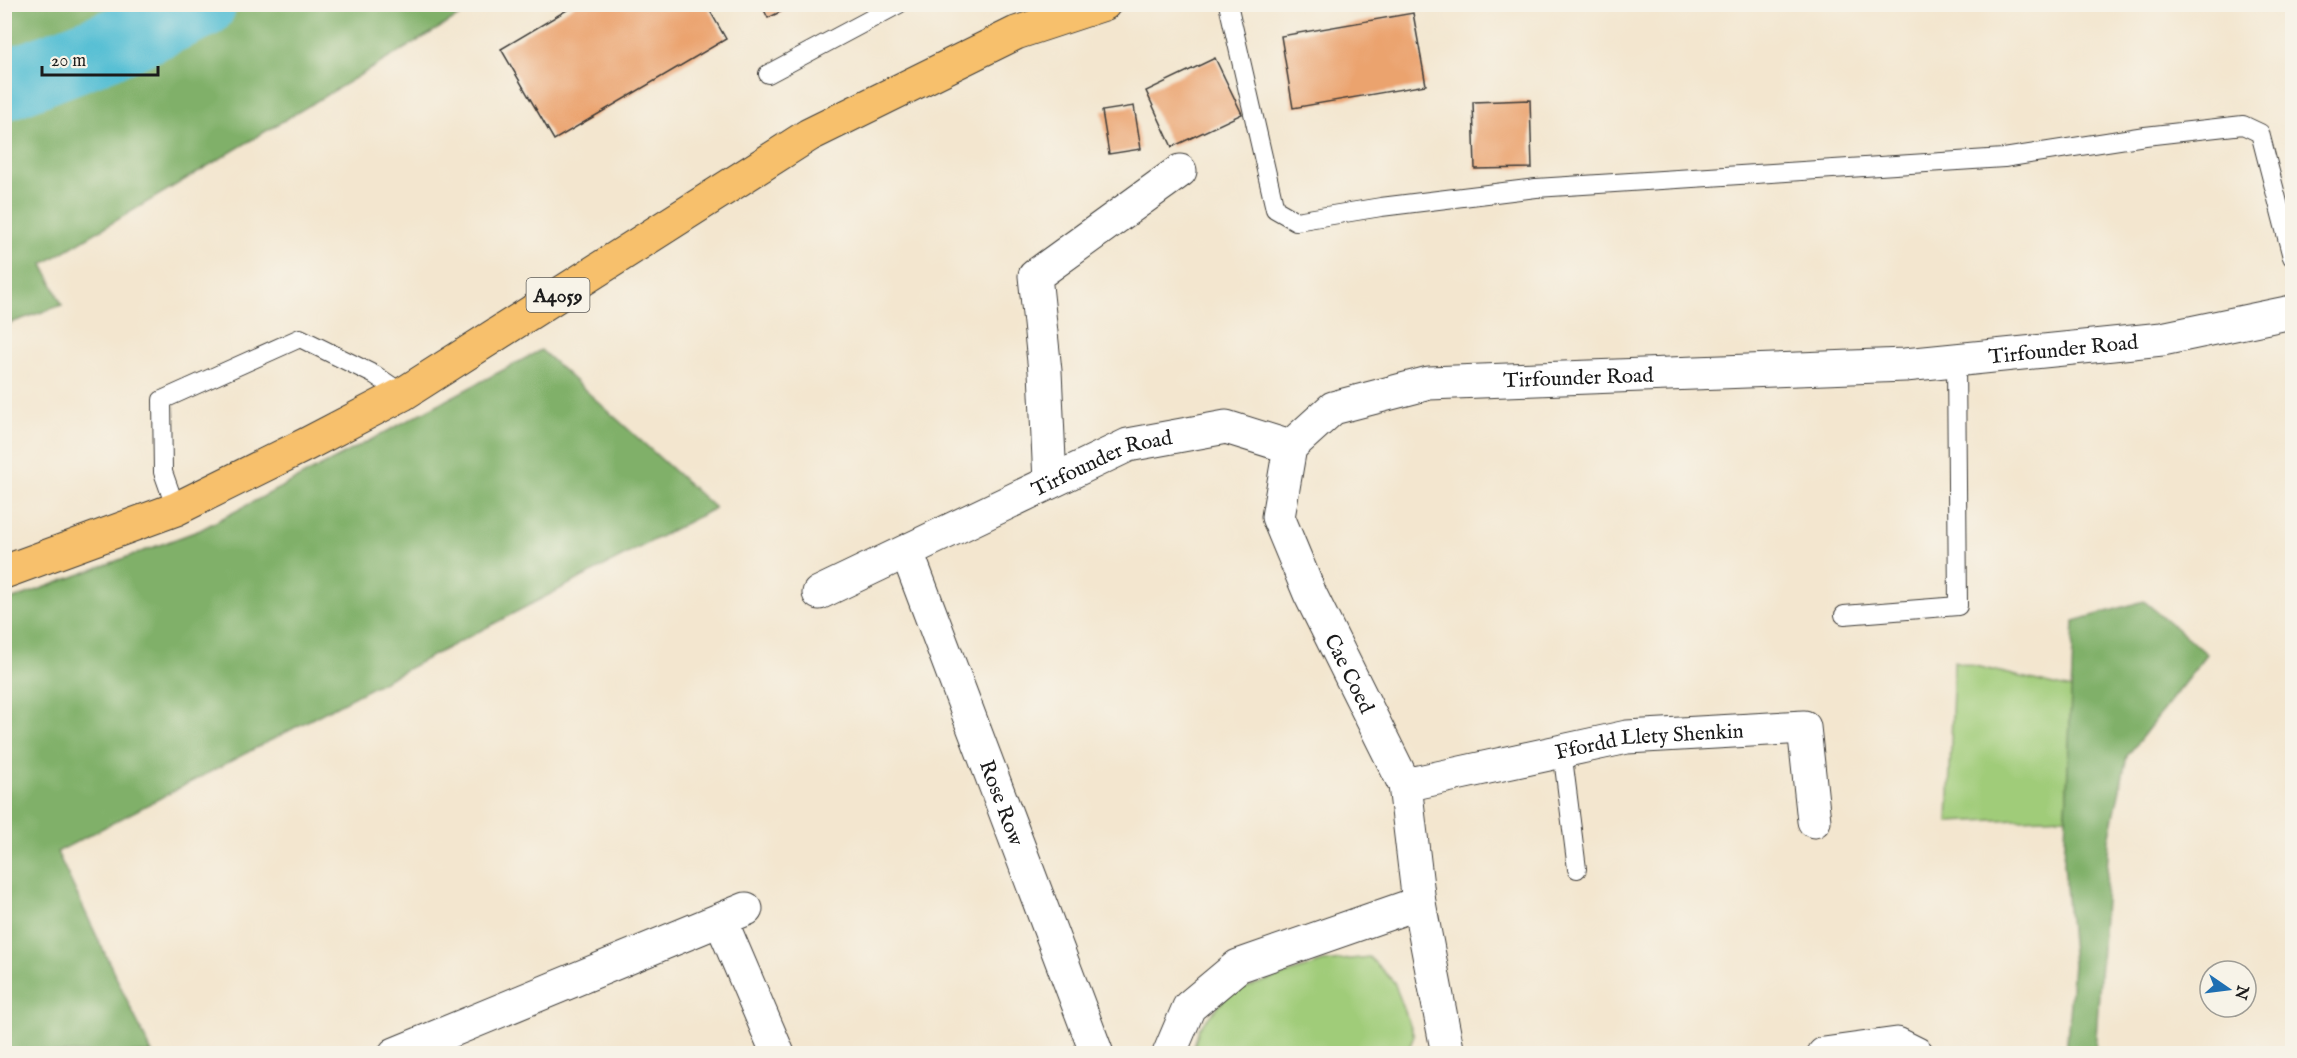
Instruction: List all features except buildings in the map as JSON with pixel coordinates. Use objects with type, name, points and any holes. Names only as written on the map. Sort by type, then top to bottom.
[{"type":"main road","name":"A4059","points":[[4,572],[176,509],[403,394],[809,135],[1016,33],[1104,4]]},
{"type":"street","points":[[1050,482],[1045,371],[1035,276],[1180,171]]},
{"type":"street","name":"Tirfounder Road","points":[[819,593],[1128,445],[1226,427],[1290,447],[1333,408],[1429,383],[1905,365],[2162,339],[2292,312]]},
{"type":"street","name":"Cae Coed","points":[[1290,447],[1278,516],[1310,594],[1405,785],[1419,903],[1448,1053]]},
{"type":"street","name":"Rose Row","points":[[907,552],[1097,1053]]},
{"type":"street","name":"Ffordd Llety Shenkin","points":[[1405,785],[1627,736],[1804,727],[1814,821]]},
{"type":"street","points":[[1169,1053],[1189,1007],[1238,966],[1419,903]]},
{"type":"street","points":[[395,1053],[603,966],[734,915],[778,1053]]},
{"type":"street","points":[[1824,1053],[1896,1044],[1917,1053]]},
{"type":"lane","points":[[768,74],[899,4]]},
{"type":"lane","points":[[1228,4],[1275,209],[1296,220],[1536,188],[2004,158],[2145,136],[2243,125],[2260,133],[2292,257]]},
{"type":"lane","points":[[176,509],[163,471],[162,400],[300,338],[375,375],[403,394]]},
{"type":"lane","points":[[1844,615],[1958,606],[1956,360]]},
{"type":"lane","points":[[1562,750],[1577,869]]},
{"type":"green space","points":[[4,5],[478,5],[43,264],[62,305],[5,325]]},
{"type":"green space","points":[[541,350],[715,508],[57,852],[152,1053],[5,1053],[5,602],[200,530]]},
{"type":"green space","points":[[2144,601],[2207,654],[2127,756],[2109,840],[2095,1053],[2066,1053],[2073,964],[2064,864],[2074,621]]},
{"type":"green space","points":[[1954,661],[2072,689],[2066,817],[1948,822]]},
{"type":"green space","points":[[1369,957],[1394,982],[1414,1036],[1407,1053],[1192,1054],[1199,1028],[1230,993],[1323,962]]},
{"type":"waterway","points":[[4,86],[125,39],[202,4]]}]
